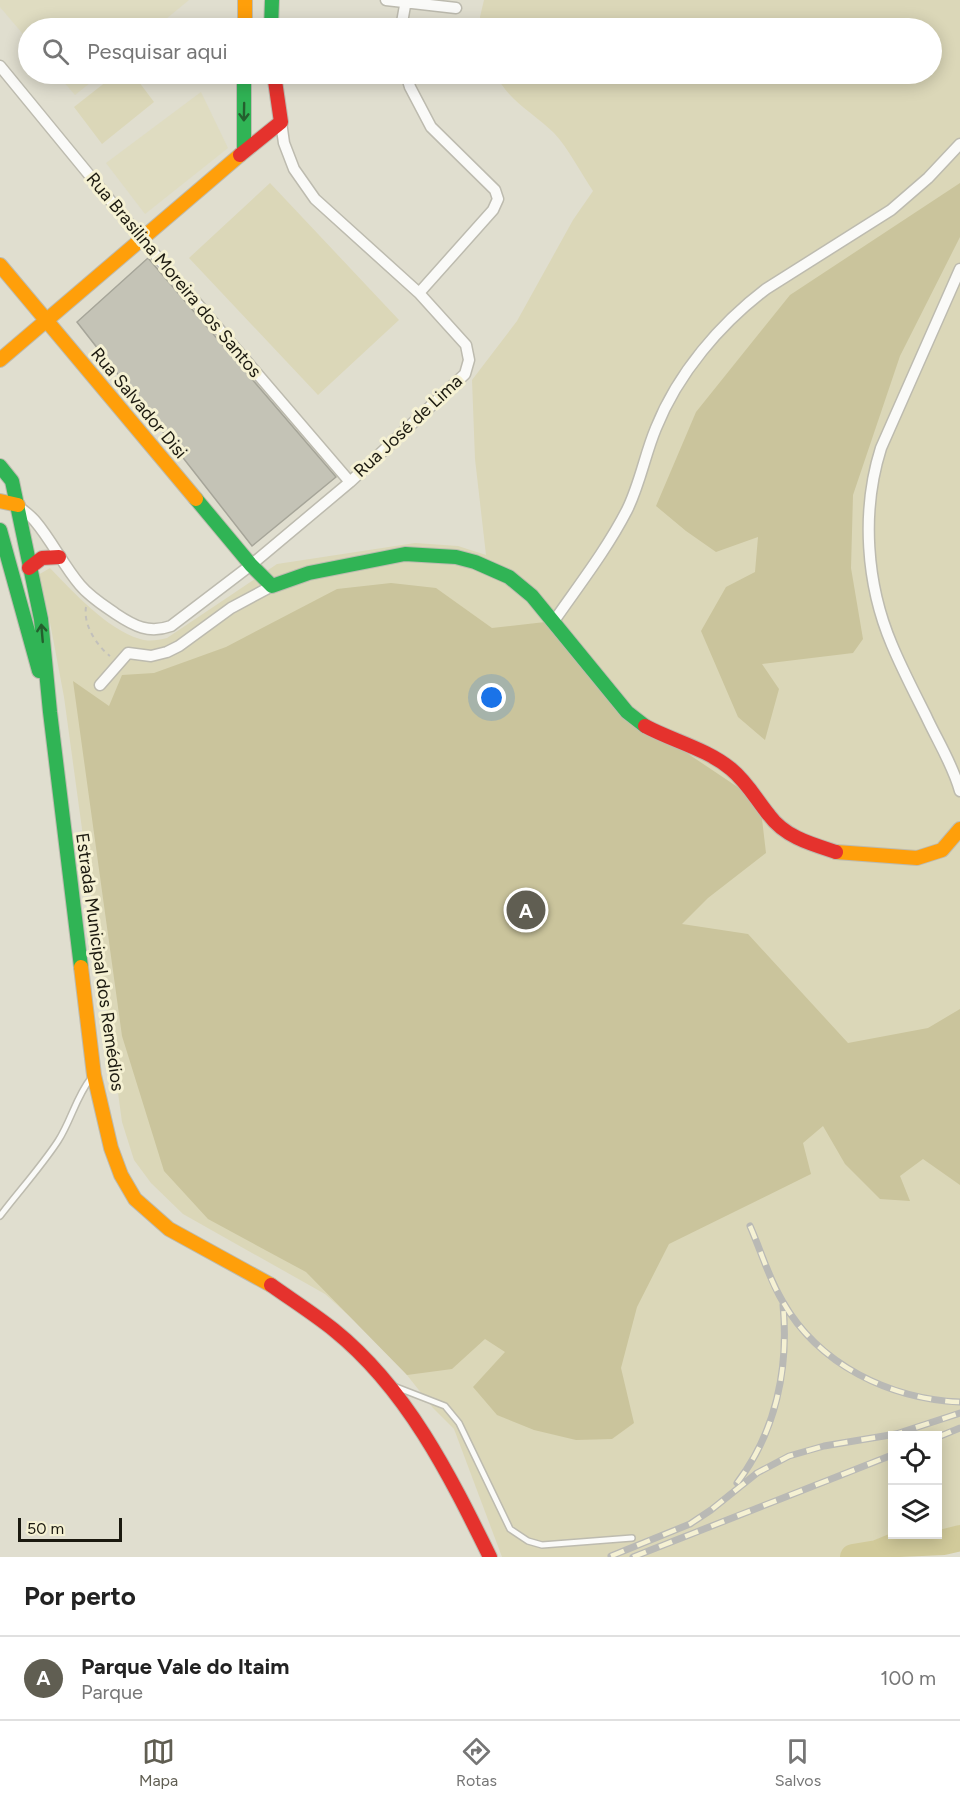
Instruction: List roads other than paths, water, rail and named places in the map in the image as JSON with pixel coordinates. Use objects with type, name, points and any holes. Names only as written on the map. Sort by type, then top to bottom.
[{"type":"street","points":[[245,0],[245,18]]},
{"type":"street","points":[[271,18],[272,0]]},
{"type":"street","points":[[387,0],[456,8]]},
{"type":"street","points":[[402,18],[405,1]]},
{"type":"street","name":"Rua Brasilina Moreira dos Santos","points":[[0,66],[141,238],[350,482]]},
{"type":"street","points":[[244,84],[244,151]]},
{"type":"street","points":[[0,360],[141,238],[281,122],[275,84]]},
{"type":"street","points":[[409,84],[431,127],[495,190],[498,199],[493,210],[419,293]]},
{"type":"street","name":"Rua José de Lima","points":[[59,557],[90,596],[127,622],[152,631],[171,626],[251,565],[350,482],[465,374],[469,360],[466,345],[419,293],[315,199],[294,169],[284,143],[281,122]]},
{"type":"street","points":[[554,621],[619,525],[628,507],[660,420],[679,382],[695,362],[736,314],[751,301],[766,289],[891,210],[928,178],[960,144]]},
{"type":"street","name":"Rua Salvador Disi","points":[[0,265],[251,565],[272,586]]},
{"type":"street","points":[[960,269],[881,448],[873,473],[870,500],[871,570],[877,600],[891,644],[960,790]]},
{"type":"street","name":"Estrada Municipal dos Remédios","points":[[0,466],[12,481],[41,619],[94,1075],[111,1148],[121,1175],[135,1198],[168,1229],[271,1285],[301,1305],[334,1330],[389,1384],[446,1468],[490,1557]]},
{"type":"street","points":[[0,501],[18,505],[35,520],[59,557]]},
{"type":"street","name":"Estrada Municipal dos Remédios","points":[[0,530],[50,712]]},
{"type":"street","points":[[100,685],[128,653],[151,656],[167,652],[231,608],[272,586],[309,573],[405,554],[456,556],[509,577],[532,596],[627,712],[664,736],[698,750],[730,768],[751,788],[770,817],[797,839],[837,852],[917,858],[942,850],[960,829]]},
{"type":"street","points":[[29,568],[47,556],[59,557]]},
{"type":"lane","points":[[0,1216],[58,1141],[83,1089],[94,1075]]},
{"type":"lane","points":[[389,1384],[445,1406],[459,1423],[510,1529],[528,1541],[542,1545],[632,1538]]},
{"type":"waterway","points":[[853,1557],[877,1553],[899,1544],[944,1542],[960,1538]]},
{"type":"railway","points":[[750,1226],[783,1302],[798,1324],[836,1361],[883,1386],[908,1394],[960,1402]]},
{"type":"railway","points":[[737,1483],[761,1443],[777,1398],[784,1352],[783,1305]]},
{"type":"railway","points":[[611,1556],[690,1524],[757,1473],[789,1456],[824,1446],[896,1434],[960,1413]]},
{"type":"railway","points":[[942,1435],[960,1428]]},
{"type":"railway","points":[[633,1557],[888,1457]]},
{"type":"place","name":"Parque Vale do Itaim","points":[[526,910]]}]
